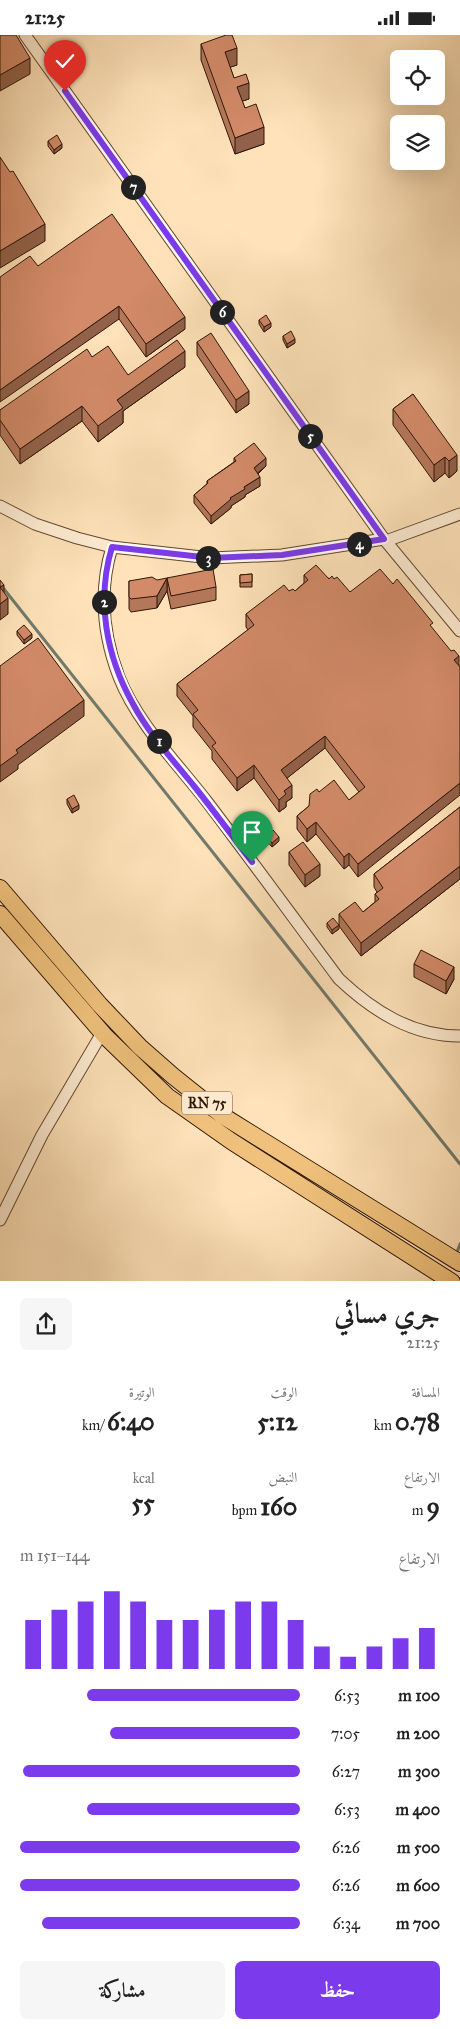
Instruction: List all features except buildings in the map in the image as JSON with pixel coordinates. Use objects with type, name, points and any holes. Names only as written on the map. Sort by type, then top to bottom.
[{"type":"highway","name":"RN 75","points":[[0,888],[100,1005],[140,1047],[173,1076],[223,1116],[460,1263]]},
{"type":"highway","name":"RN 75","points":[[0,913],[102,1033],[167,1097],[231,1141],[452,1281]]},
{"type":"street","points":[[25,35],[385,540],[460,631]]},
{"type":"street","points":[[0,506],[35,524],[112,547],[211,558],[282,555],[385,540],[460,514]]},
{"type":"street","points":[[112,547],[105,569],[103,595],[111,653],[120,678],[134,706],[160,743],[214,811],[339,979],[359,998],[380,1013],[409,1027],[442,1036],[460,1036]]},
{"type":"street","points":[[0,1220],[42,1135],[102,1033]]},
{"type":"waterway","points":[[0,584],[460,1164]]},
{"type":"waterway","points":[[456,1255],[460,1244]]},
{"type":"route","points":[[65,91],[384,539],[282,555],[211,558],[112,547],[105,569],[103,595],[111,653],[120,678],[134,706],[160,743],[252,862]]}]
